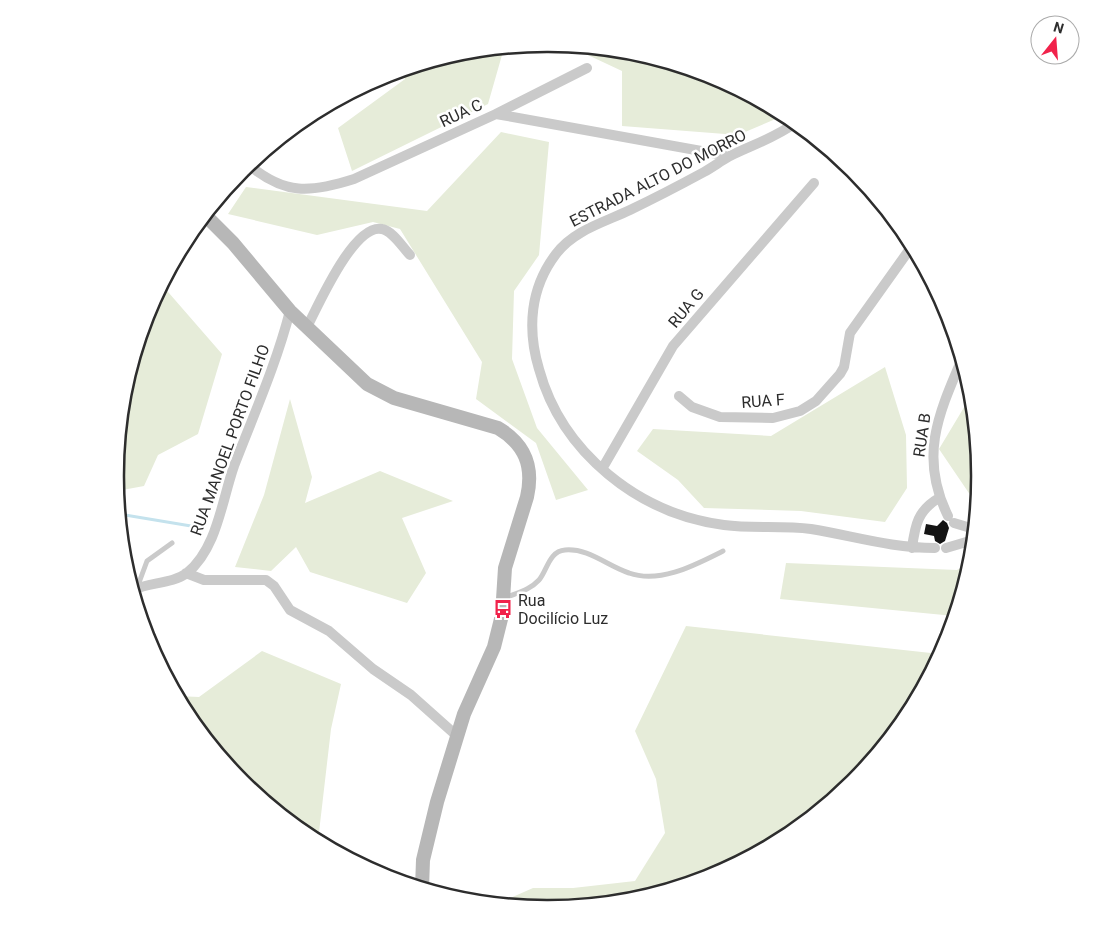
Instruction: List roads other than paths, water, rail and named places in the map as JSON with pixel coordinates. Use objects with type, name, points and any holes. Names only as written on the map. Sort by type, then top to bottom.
[{"type":"main road","points":[[210,220],[233,243],[290,311],[374,390],[407,402],[498,428],[512,437],[522,447],[529,463],[530,484],[505,568],[500,624],[494,647],[464,714],[457,736],[423,860],[422,880]]},
{"type":"street","points":[[496,114],[587,68]]},
{"type":"street","name":"RUA C","points":[[255,170],[265,178],[292,189],[313,189],[334,185],[354,179],[496,114],[729,156]]},
{"type":"street","name":"ESTRADA ALTO DO MORRO","points":[[788,128],[782,133],[729,156],[703,173],[629,210],[592,226],[557,252],[540,282],[532,314],[532,339],[540,376],[556,412],[570,434],[602,469],[622,487],[638,497],[670,511],[724,525],[793,527],[888,546],[935,548]]},
{"type":"street","name":"RUA G","points":[[602,469],[673,346],[814,183]]},
{"type":"street","points":[[307,327],[343,261],[357,240],[366,233],[381,228],[388,231],[410,255]]},
{"type":"street","name":"RUA F","points":[[678,396],[692,407],[720,417],[773,418],[800,411],[816,401],[840,374],[844,366],[850,332],[907,253]]},
{"type":"street","name":"RUA MANOEL PORTO FILHO","points":[[186,573],[203,554],[214,530],[235,463],[274,368],[290,311]]},
{"type":"street","name":"RUA B","points":[[958,369],[941,408],[934,436],[932,461],[939,498],[951,520],[968,526]]},
{"type":"street","points":[[912,548],[920,513],[928,504],[939,498]]},
{"type":"street","points":[[946,548],[965,542]]},
{"type":"street","points":[[139,588],[177,578],[186,573],[204,580],[262,580],[270,582],[290,610],[329,631],[373,668],[411,695],[457,736]]},
{"type":"lane","points":[[137,583],[147,561],[172,543]]},
{"type":"lane","points":[[502,599],[532,586],[540,579],[550,560],[557,553],[564,550],[600,558],[629,573],[655,576],[677,572],[723,551]]},
{"type":"waterway","points":[[126,515],[197,527]]},
{"type":"place","name":"Rua Docilício Luz","points":[[503,609]]}]
